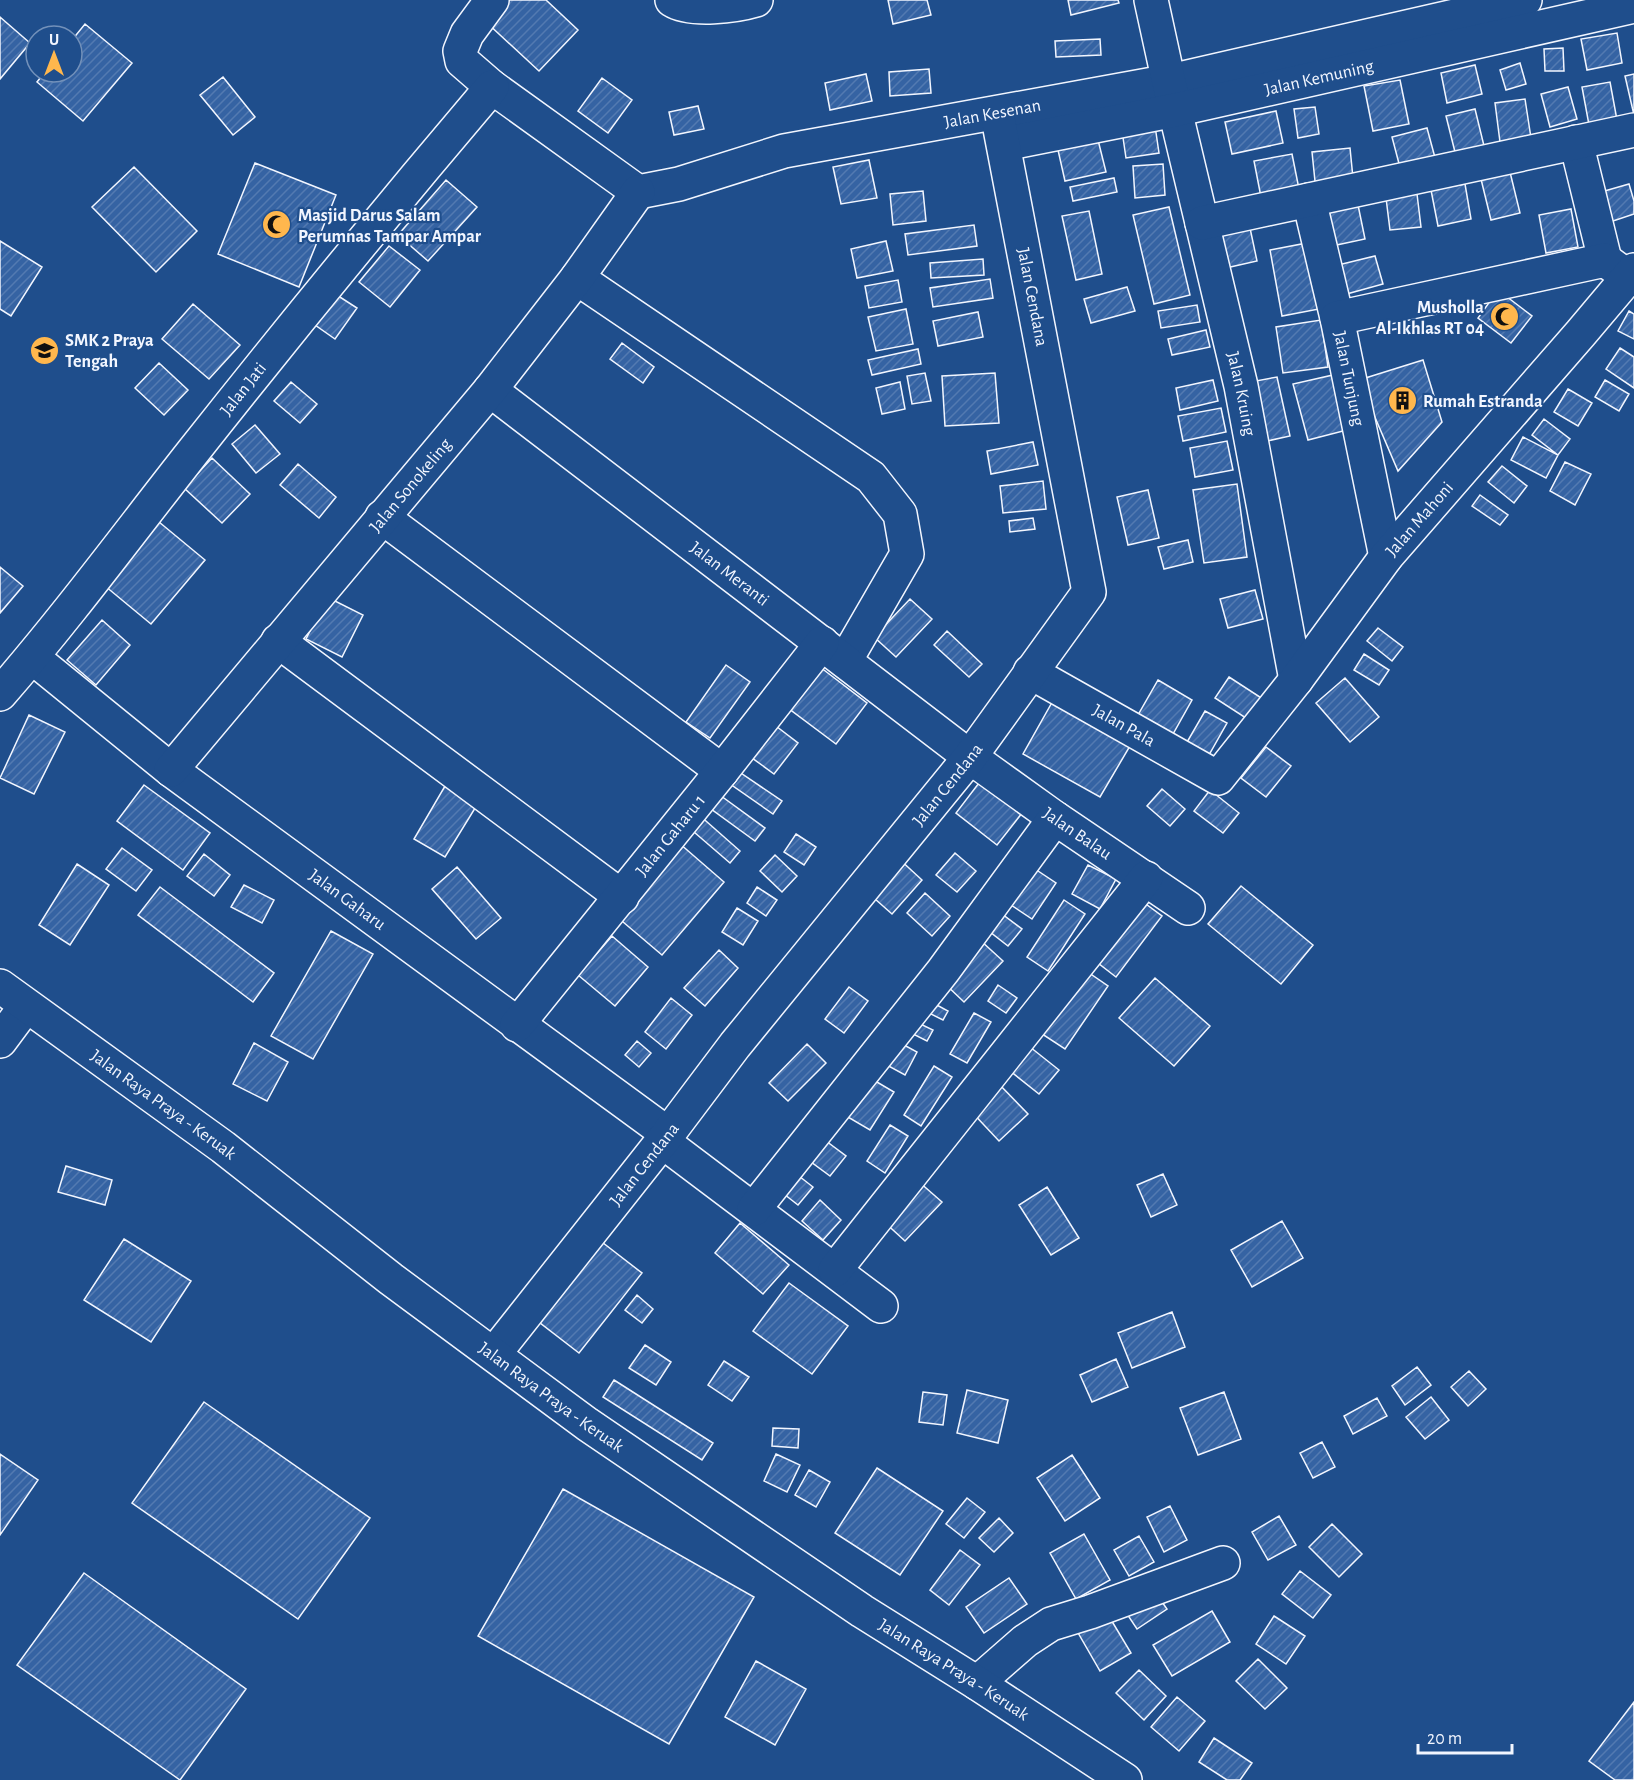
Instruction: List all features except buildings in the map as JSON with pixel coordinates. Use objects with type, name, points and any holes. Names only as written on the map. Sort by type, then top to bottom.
[{"type":"street","points":[[492,0],[467,34],[460,53],[462,61],[492,87],[638,192]]},
{"type":"street","points":[[672,0],[678,4],[692,6],[756,0]]},
{"type":"street","name":"Jalan Kruing","points":[[1151,0],[1241,386],[1296,680]]},
{"type":"street","name":"Jalan Kesenan","points":[[638,192],[679,184],[784,151],[1001,129],[1172,95],[1525,0]]},
{"type":"street","name":"Jalan Kemuning","points":[[1172,95],[1634,6]]},
{"type":"street","name":"Jalan Jati","points":[[0,694],[32,657],[374,226],[492,87]]},
{"type":"street","name":"Jalan Cendana","points":[[494,1354],[665,1138],[735,1045],[970,757],[1089,592],[1001,129]]},
{"type":"street","points":[[1202,223],[1634,130]]},
{"type":"street","points":[[1337,318],[1622,269],[1576,142]]},
{"type":"street","name":"Jalan Sonokeling","points":[[171,770],[490,390],[577,278],[638,192]]},
{"type":"street","name":"Jalan Tunjung","points":[[1309,200],[1337,318],[1386,557]]},
{"type":"street","name":"Jalan Mahoni","points":[[1218,778],[1296,680],[1386,557],[1581,333],[1622,269]]},
{"type":"street","name":"Jalan Gaharu 1","points":[[517,1024],[722,771],[834,652],[907,554],[900,514],[871,477],[577,278]]},
{"type":"street","name":"Jalan Meranti","points":[[490,390],[970,757]]},
{"type":"street","points":[[382,517],[722,771]]},
{"type":"street","points":[[278,641],[622,897]]},
{"type":"street","name":"Jalan Gaharu","points":[[32,657],[171,770],[517,1024],[881,1306]]},
{"type":"street","name":"Jalan Pala","points":[[1030,672],[1218,778]]},
{"type":"street","name":"Jalan Balau","points":[[970,757],[1188,908]]},
{"type":"street","points":[[754,1209],[943,971],[1055,818]]},
{"type":"street","points":[[834,1270],[1146,878]]},
{"type":"street","name":"Jalan Raya Praya - Keruak","points":[[0,986],[223,1147],[391,1279],[597,1431],[862,1611],[1125,1780]]},
{"type":"street","points":[[0,1041],[26,1006]]},
{"type":"street","points":[[977,1683],[1025,1641],[1051,1624],[1090,1612],[1222,1563]]},
{"type":"place","name":"Masjid Darus Salam Perumnas Tampar Ampar","points":[[277,225]]},
{"type":"place","name":"Musholla Al-Ikhlas RT 04","points":[[1505,317]]},
{"type":"place","name":"SMK 2 Praya Tengah","points":[[44,350]]},
{"type":"place","name":"Rumah Estranda","points":[[1402,401]]}]
